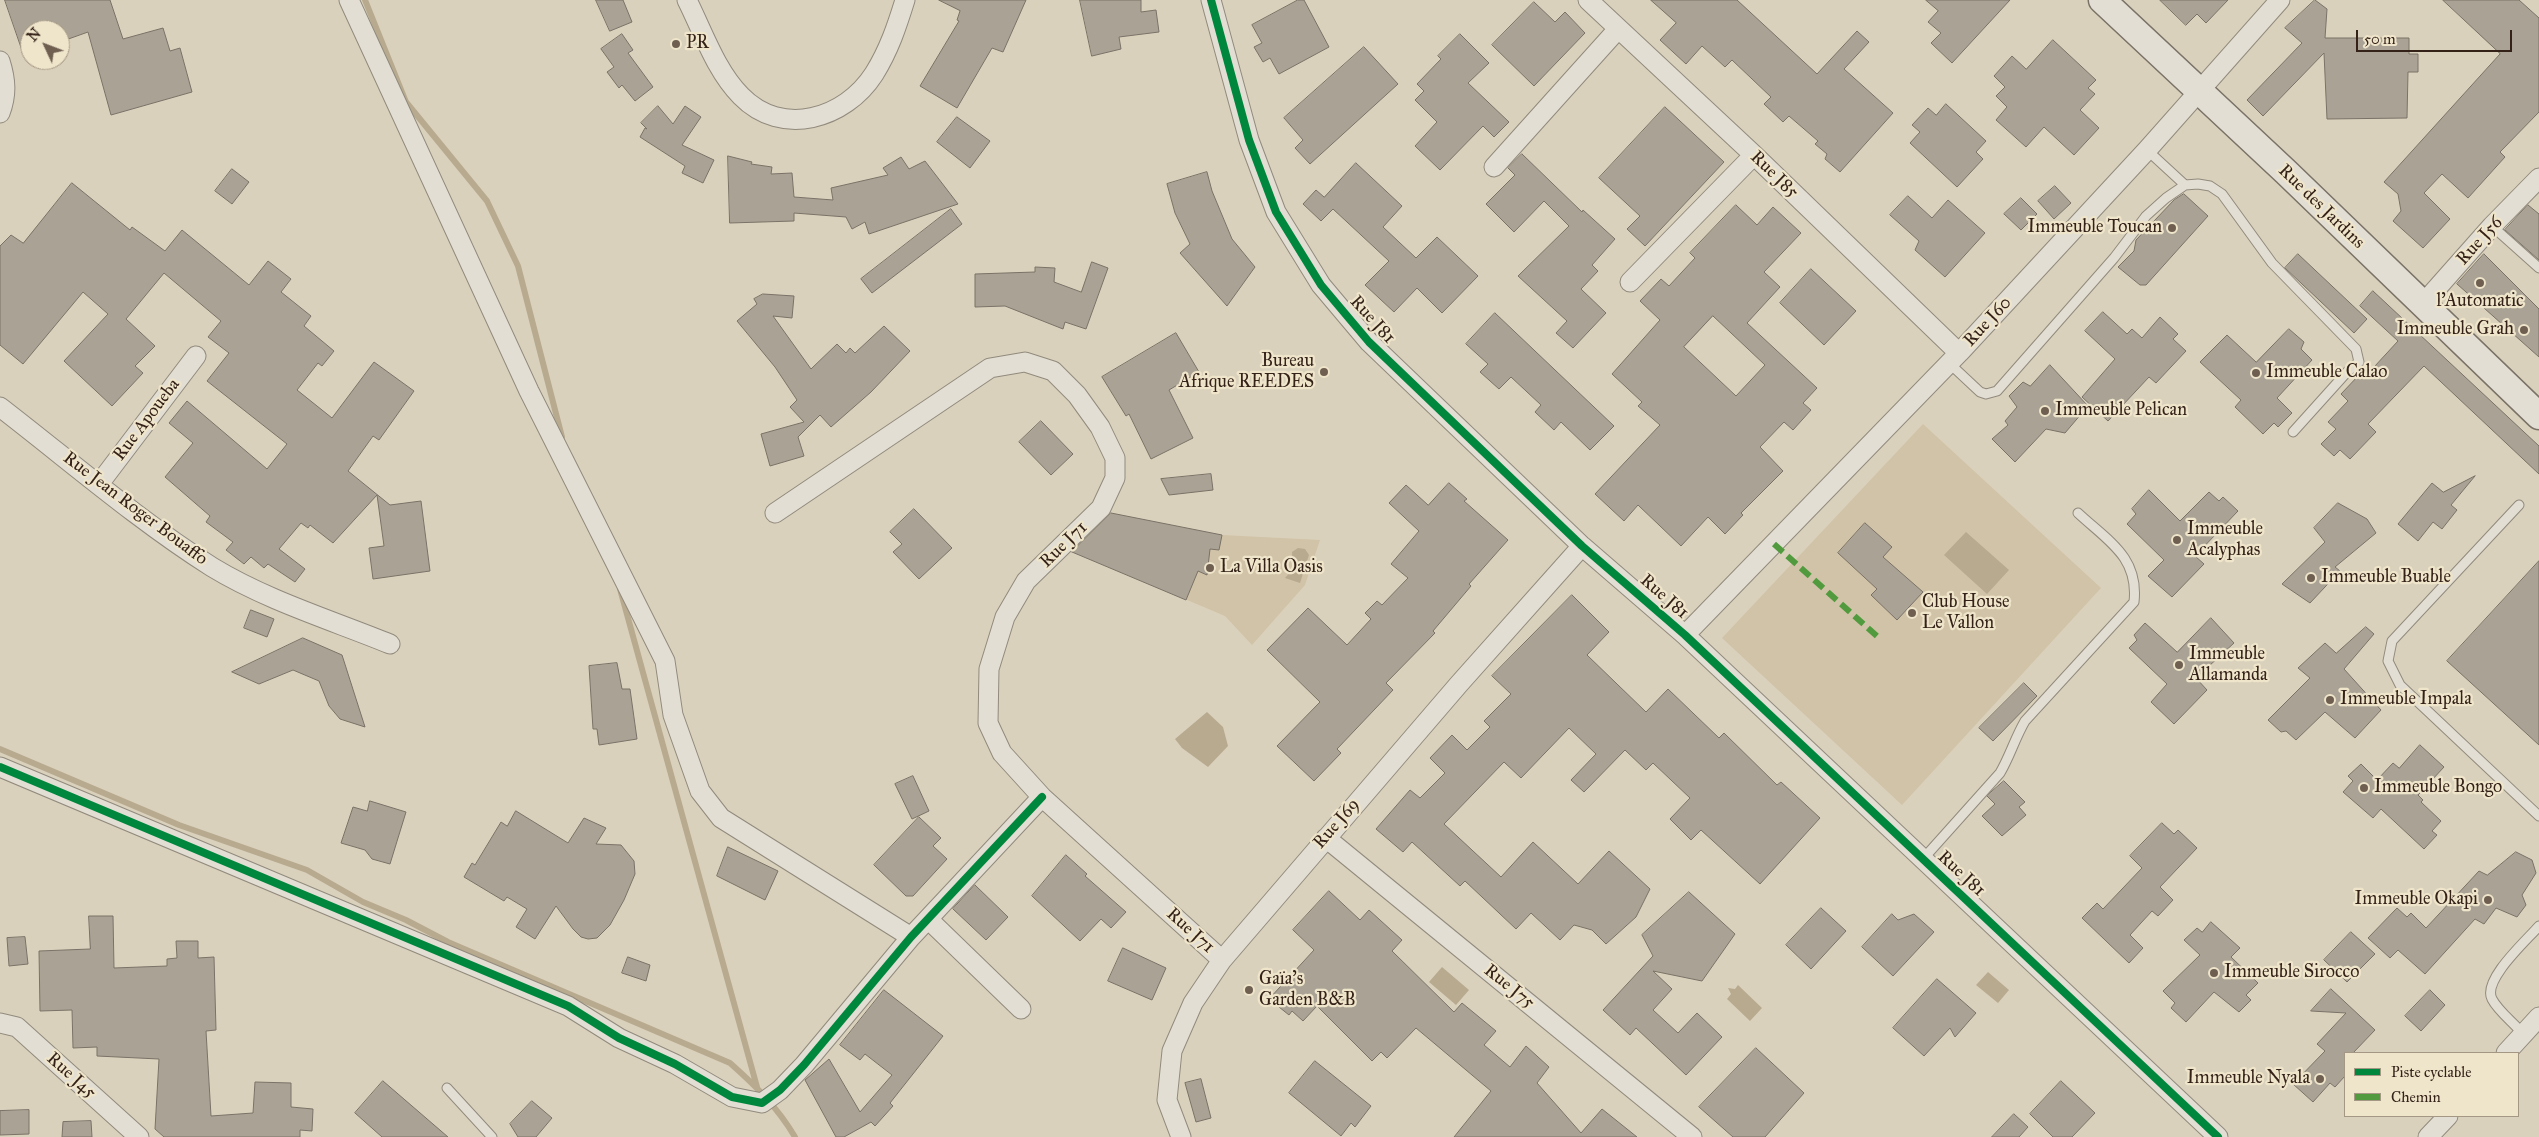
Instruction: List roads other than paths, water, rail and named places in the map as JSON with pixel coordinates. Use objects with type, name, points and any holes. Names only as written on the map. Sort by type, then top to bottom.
[{"type":"main road","name":"Rue des Jardins","points":[[2102,0],[2539,416]]},
{"type":"street","points":[[349,0],[528,391],[665,661],[673,715],[700,791],[721,818],[911,937]]},
{"type":"street","points":[[687,0],[720,68],[740,95],[755,108],[777,118],[805,120],[854,98],[873,75],[891,45],[905,0]]},
{"type":"street","name":"Rue J81","points":[[1212,0],[1249,140],[1276,212],[1321,285],[1369,342],[1582,546],[1685,635],[2218,1137]]},
{"type":"street","name":"Rue J85","points":[[1588,0],[1754,155],[1954,358]]},
{"type":"street","name":"Rue J60","points":[[1685,635],[1954,358],[2147,150],[2280,0]]},
{"type":"street","points":[[1494,167],[1618,29]]},
{"type":"street","points":[[0,61],[5,79],[5,101],[0,113]]},
{"type":"street","points":[[1630,282],[1754,155]]},
{"type":"street","name":"Rue J56","points":[[2422,306],[2492,226],[2537,185]]},
{"type":"street","name":"Rue Apoueba","points":[[99,484],[196,356]]},
{"type":"street","name":"Rue J71","points":[[775,513],[990,368],[1025,362],[1053,371],[1077,395],[1100,427],[1115,458],[1115,478],[1101,508],[1026,581],[1005,616],[989,669],[988,723],[1002,753],[1042,797],[1222,960]]},
{"type":"street","name":"Rue Jean Roger Bouaffo","points":[[0,407],[155,527],[214,568],[267,594],[390,644]]},
{"type":"street","name":"Rue J69","points":[[1181,1137],[1167,1100],[1172,1051],[1193,1003],[1222,960],[1326,838],[1582,546]]},
{"type":"street","points":[[0,767],[568,1006],[619,1038],[676,1064],[732,1097],[756,1103],[766,1102],[804,1065],[911,937],[1042,797]]},
{"type":"street","name":"Rue J75","points":[[1326,838],[1692,1137]]},
{"type":"street","points":[[928,919],[1021,1009]]},
{"type":"street","points":[[2507,1052],[2539,1017]]},
{"type":"street","name":"Rue J45","points":[[0,1023],[17,1027],[139,1137]]},
{"type":"street","points":[[2428,1137],[2447,1117]]},
{"type":"lane","points":[[2147,150],[2185,185]]},
{"type":"lane","points":[[1954,358],[1980,392],[1986,394],[1997,391],[2114,258],[2146,216],[2166,198],[2185,185],[2210,186],[2222,194],[2272,263],[2346,339],[2359,355],[2359,362],[2347,372],[2293,432]]},
{"type":"lane","points":[[2492,226],[2539,268]]},
{"type":"lane","points":[[2518,504],[2392,641],[2388,661],[2400,685],[2539,816]]},
{"type":"lane","points":[[1923,859],[2000,773],[2008,760],[2013,740],[2025,721],[2134,602],[2136,585],[2132,568],[2121,554],[2078,513]]},
{"type":"lane","points":[[2523,1034],[2491,998],[2489,988],[2494,976],[2539,926]]},
{"type":"lane","points":[[447,1088],[492,1137]]},
{"type":"waterway","points":[[365,0],[406,102],[487,201],[518,266],[562,437]]},
{"type":"waterway","points":[[620,589],[757,1087]]},
{"type":"waterway","points":[[0,749],[179,825],[307,870],[363,902],[406,920],[448,942],[730,1063],[766,1098],[795,1137]]},
{"type":"place","name":"PR","points":[[676,44]]},
{"type":"place","name":"Immeuble Toucan","points":[[2172,228]]},
{"type":"place","name":"l'Automatic","points":[[2480,283]]},
{"type":"place","name":"Immeuble Grah","points":[[2524,330]]},
{"type":"place","name":"Bureau Afrique REEDES","points":[[1324,372]]},
{"type":"place","name":"Immeuble Calao","points":[[2256,373]]},
{"type":"place","name":"Immeuble Pelican","points":[[2045,411]]},
{"type":"place","name":"Immeuble Acalyphas","points":[[2177,540]]},
{"type":"place","name":"La Villa Oasis","points":[[1210,568]]},
{"type":"place","name":"Immeuble Buable","points":[[2311,578]]},
{"type":"place","name":"Club House Le Vallon","points":[[1912,613]]},
{"type":"place","name":"Immeuble Allamanda","points":[[2179,665]]},
{"type":"place","name":"Immeuble Impala","points":[[2330,700]]},
{"type":"place","name":"Immeuble Bongo","points":[[2364,788]]},
{"type":"place","name":"Immeuble Okapi","points":[[2488,900]]},
{"type":"place","name":"Immeuble Sirocco","points":[[2214,973]]},
{"type":"place","name":"Gaïa's Garden B&B","points":[[1249,990]]},
{"type":"place","name":"Immeuble Nyala","points":[[2320,1079]]}]
